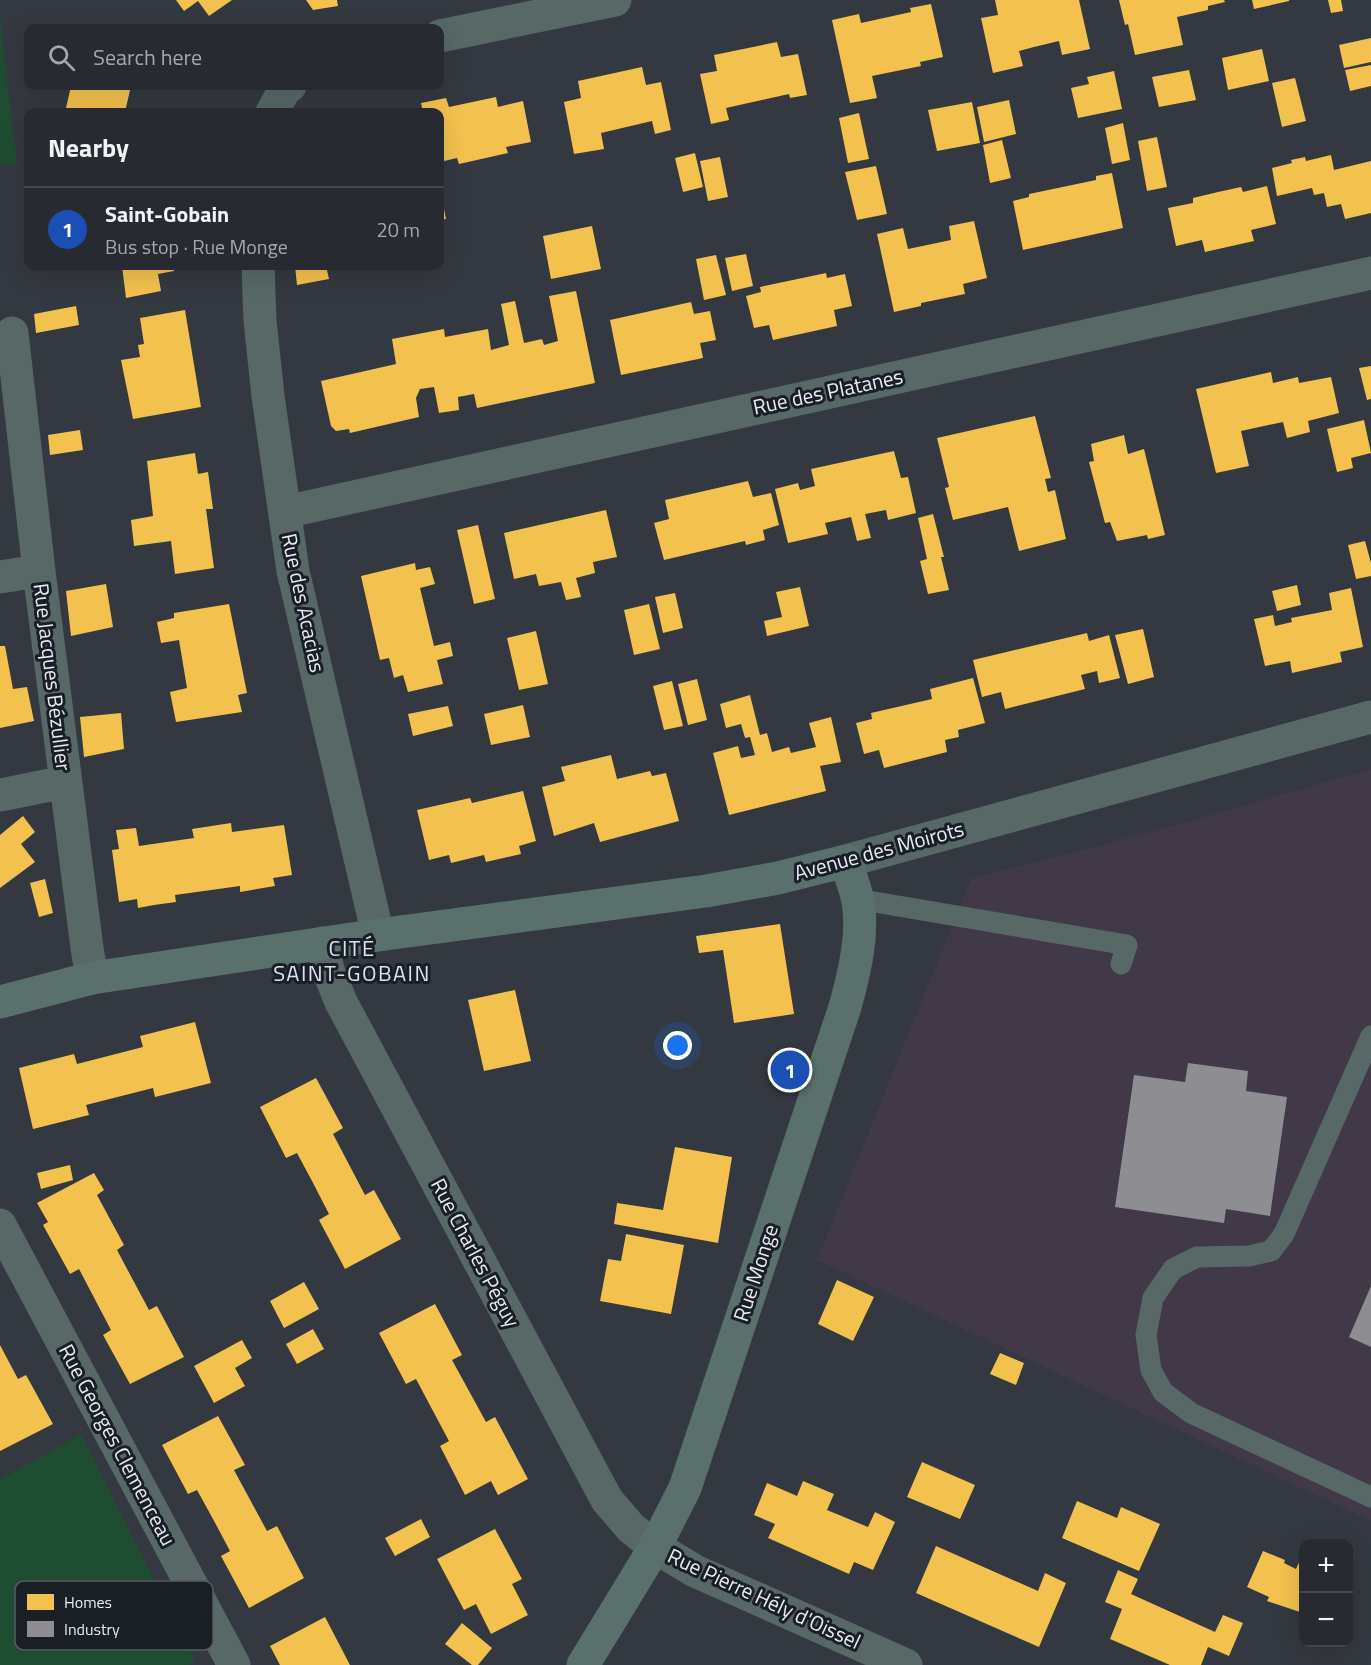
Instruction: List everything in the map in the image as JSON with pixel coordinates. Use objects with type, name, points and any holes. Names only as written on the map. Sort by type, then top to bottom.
[{"type":"street","points":[[444,35],[615,0]]},
{"type":"street","points":[[274,108],[284,90]]},
{"type":"street","name":"Rue des Acacias","points":[[258,270],[260,321],[268,396],[293,571],[378,935]]},
{"type":"street","name":"Rue des Platanes","points":[[285,512],[1371,273]]},
{"type":"street","name":"Rue Jacques Bézullier","points":[[12,333],[65,782],[92,978]]},
{"type":"street","name":"Rue Jacques Bézullier","points":[[0,577],[39,571]]},
{"type":"street","name":"Avenue des Moirots","points":[[378,935],[706,891],[778,878],[1371,717]]},
{"type":"street","name":"Rue Jacques Bézullier","points":[[0,795],[65,782]]},
{"type":"street","name":"Rue Monge","points":[[583,1665],[656,1547],[685,1488],[845,1007],[856,968],[859,938],[857,898],[846,861]]},
{"type":"street","points":[[0,1002],[92,978],[378,935]]},
{"type":"street","name":"Rue Charles Péguy","points":[[322,943],[328,970],[341,1002],[607,1500],[631,1528],[656,1547]]},
{"type":"street","name":"Rue Georges Clemenceau","points":[[0,1225],[189,1581]]},
{"type":"street","name":"Rue Pierre Hély d'Oissel","points":[[656,1547],[700,1574],[906,1665]]},
{"type":"street","name":"Rue Georges Clemenceau","points":[[213,1626],[234,1665]]},
{"type":"lane","points":[[857,898],[1127,945],[1121,964]]},
{"type":"lane","points":[[1371,1036],[1284,1234],[1271,1251],[1249,1256],[1197,1257],[1173,1269],[1154,1298],[1146,1335],[1151,1370],[1162,1392],[1191,1413],[1371,1497]]},
{"type":"shaded area","points":[[1371,769],[1371,1521],[817,1260],[971,879],[1166,828]]},
{"type":"green space","points":[[0,16],[17,163],[0,165]]},
{"type":"green space","points":[[81,1434],[154,1581],[15,1581],[15,1650],[189,1650],[195,1662],[189,1665],[0,1665],[0,1480]]},
{"type":"building: Homes","points":[[176,0],[232,0],[209,16],[198,1],[184,11]]},
{"type":"building: Homes","points":[[306,0],[337,0],[338,6],[313,10]]},
{"type":"building: Homes","points":[[995,0],[1079,0],[1090,49],[1062,55],[1059,41],[1034,47],[1019,51],[1023,66],[993,73],[981,18],[998,15]]},
{"type":"building: Homes","points":[[1119,0],[1224,0],[1225,2],[1208,6],[1208,10],[1177,17],[1183,45],[1135,55],[1128,24],[1125,25]]},
{"type":"building: Homes","points":[[1252,0],[1289,0],[1289,1],[1254,9]]},
{"type":"building: Homes","points":[[1328,0],[1341,0],[1343,11],[1331,13]]},
{"type":"building: Homes","points":[[931,4],[943,57],[920,62],[921,66],[872,76],[877,98],[850,103],[832,20],[859,14],[861,23],[911,12],[910,8]]},
{"type":"building: Homes","points":[[1371,38],[1371,62],[1344,68],[1339,45]]},
{"type":"building: Homes","points":[[777,42],[781,57],[798,54],[807,95],[790,98],[789,94],[726,108],[729,120],[711,124],[700,74],[717,71],[714,55]]},
{"type":"building: Homes","points":[[1262,49],[1269,81],[1228,90],[1222,58]]},
{"type":"building: Homes","points":[[1371,65],[1371,86],[1350,91],[1345,70]]},
{"type":"building: Homes","points":[[642,67],[646,85],[661,82],[671,130],[655,134],[652,121],[601,133],[604,149],[574,154],[564,102],[581,98],[578,81]]},
{"type":"building: Homes","points":[[1189,70],[1196,100],[1159,107],[1152,77]]},
{"type":"building: Homes","points":[[1114,71],[1122,109],[1078,118],[1071,88],[1089,84],[1087,77]]},
{"type":"building: Homes","points":[[1295,78],[1306,121],[1282,127],[1272,83]]},
{"type":"building: Homes","points":[[70,90],[130,90],[126,108],[66,108]]},
{"type":"building: Homes","points":[[496,97],[498,107],[523,101],[531,142],[506,147],[508,153],[459,164],[457,158],[444,161],[444,108],[422,108],[421,103],[446,98],[449,107]]},
{"type":"building: Homes","points":[[1009,100],[1016,134],[984,142],[977,107]]},
{"type":"building: Homes","points":[[972,102],[980,143],[937,151],[928,110]]},
{"type":"building: Homes","points":[[859,113],[869,159],[848,163],[839,118]]},
{"type":"building: Homes","points":[[1123,123],[1130,160],[1112,164],[1105,128]]},
{"type":"building: Homes","points":[[1157,137],[1167,187],[1147,191],[1138,141]]},
{"type":"building: Homes","points":[[1002,140],[1011,178],[990,183],[983,145]]},
{"type":"building: Homes","points":[[695,153],[703,187],[683,192],[675,158]]},
{"type":"building: Homes","points":[[1331,155],[1334,170],[1371,161],[1371,213],[1345,219],[1341,204],[1327,207],[1324,193],[1314,195],[1312,188],[1277,196],[1272,168],[1292,163],[1291,160],[1305,157],[1306,161]]},
{"type":"building: Homes","points":[[720,157],[728,197],[708,201],[700,161]]},
{"type":"building: Homes","points":[[876,166],[887,214],[857,220],[845,172]]},
{"type":"building: Homes","points":[[1112,173],[1123,228],[1023,250],[1013,201],[1029,197],[1029,194],[1096,180],[1096,176]]},
{"type":"building: Homes","points":[[1267,186],[1276,224],[1251,230],[1254,241],[1205,252],[1202,240],[1176,246],[1168,208],[1193,203],[1193,198],[1218,192],[1241,187],[1243,192]]},
{"type":"building: Homes","points":[[974,221],[987,278],[963,284],[965,294],[921,303],[921,306],[894,312],[877,234],[903,228],[908,249],[951,240],[949,226]]},
{"type":"building: Homes","points":[[592,226],[601,269],[551,279],[543,236]]},
{"type":"building: Homes","points":[[746,254],[753,286],[732,291],[725,258]]},
{"type":"building: Homes","points":[[716,255],[726,295],[704,300],[696,259]]},
{"type":"building: Homes","points":[[122,270],[174,270],[158,274],[161,291],[126,298]]},
{"type":"building: Homes","points":[[295,270],[327,270],[329,279],[297,285]]},
{"type":"building: Homes","points":[[826,273],[827,278],[845,274],[852,306],[834,310],[837,326],[773,340],[769,325],[754,328],[746,296],[761,292],[760,287]]},
{"type":"building: Homes","points":[[576,291],[595,383],[477,408],[474,394],[458,397],[459,410],[439,413],[434,387],[420,389],[416,398],[419,417],[350,433],[349,429],[336,431],[331,426],[321,381],[396,364],[392,339],[444,329],[445,337],[488,329],[491,350],[509,345],[501,304],[515,301],[524,343],[542,339],[544,345],[558,341],[549,296]]},
{"type":"building: Homes","points":[[691,302],[694,314],[710,311],[716,340],[700,343],[703,358],[621,375],[610,320]]},
{"type":"building: Homes","points":[[76,306],[79,325],[36,333],[34,314]]},
{"type":"building: Homes","points":[[185,310],[201,407],[133,419],[121,360],[140,357],[138,345],[144,344],[140,318]]},
{"type":"building: Homes","points":[[1371,366],[1371,399],[1367,400],[1359,368]]},
{"type":"building: Homes","points":[[1271,372],[1273,383],[1298,377],[1299,383],[1331,377],[1339,413],[1308,421],[1310,432],[1287,438],[1283,422],[1241,431],[1249,466],[1216,473],[1196,389]]},
{"type":"building: Homes","points":[[1035,416],[1051,478],[1045,479],[1048,492],[1055,490],[1066,539],[1019,551],[1008,507],[953,520],[945,488],[949,487],[937,438]]},
{"type":"building: Homes","points":[[1364,420],[1371,453],[1351,458],[1353,468],[1337,472],[1327,429]]},
{"type":"building: Homes","points":[[80,430],[83,450],[50,455],[48,435]]},
{"type":"building: Homes","points":[[1124,435],[1128,454],[1144,449],[1165,535],[1148,539],[1147,535],[1117,541],[1110,522],[1105,523],[1089,462],[1094,461],[1091,444]]},
{"type":"building: Homes","points":[[894,451],[901,478],[908,477],[916,513],[888,520],[886,510],[865,514],[871,538],[857,541],[851,517],[825,523],[828,534],[788,543],[775,489],[798,483],[800,490],[815,486],[811,469]]},
{"type":"building: Homes","points":[[195,453],[198,474],[208,472],[213,509],[206,509],[214,568],[175,574],[171,541],[134,546],[131,520],[153,516],[147,461]]},
{"type":"building: Homes","points":[[748,481],[753,497],[771,493],[779,525],[763,530],[765,540],[746,545],[745,541],[664,560],[654,523],[669,519],[665,500]]},
{"type":"building: Homes","points":[[606,510],[617,557],[593,562],[595,573],[576,578],[581,597],[566,600],[561,582],[539,586],[536,574],[514,579],[504,533]]},
{"type":"building: Homes","points":[[933,514],[944,557],[941,557],[949,590],[928,594],[920,561],[927,559],[918,518]]},
{"type":"building: Homes","points":[[478,525],[495,599],[474,604],[457,530]]},
{"type":"building: Homes","points":[[1365,541],[1371,563],[1371,576],[1356,579],[1348,545]]},
{"type":"building: Homes","points":[[415,563],[416,570],[430,567],[435,584],[420,588],[434,646],[450,642],[453,656],[437,660],[443,684],[408,692],[403,675],[394,678],[389,658],[380,660],[361,576]]},
{"type":"building: Homes","points":[[106,584],[113,627],[71,636],[66,591]]},
{"type":"building: Homes","points":[[1297,585],[1301,605],[1277,611],[1272,591]]},
{"type":"building: Homes","points":[[800,587],[809,626],[767,636],[764,621],[782,617],[776,592]]},
{"type":"building: Homes","points":[[1351,588],[1363,647],[1340,652],[1342,662],[1292,673],[1290,661],[1265,666],[1254,619],[1273,615],[1275,626],[1292,622],[1291,618],[1332,610],[1329,593]]},
{"type":"building: Homes","points":[[675,593],[683,628],[663,633],[655,597]]},
{"type":"building: Homes","points":[[229,604],[247,693],[238,695],[242,712],[176,722],[170,692],[187,688],[179,640],[161,643],[157,622],[174,618],[174,613]]},
{"type":"building: Homes","points":[[649,604],[660,649],[634,655],[624,610]]},
{"type":"building: Homes","points":[[1143,629],[1154,677],[1128,684],[1115,635]]},
{"type":"building: Homes","points":[[536,631],[548,684],[519,690],[507,638]]},
{"type":"building: Homes","points":[[1087,633],[1089,641],[1109,635],[1120,678],[1099,683],[1097,671],[1081,675],[1085,689],[1005,709],[1001,692],[982,697],[973,660]]},
{"type":"building: Homes","points":[[0,646],[5,646],[13,689],[27,687],[34,721],[0,728]]},
{"type":"building: Homes","points":[[973,678],[985,723],[958,730],[959,737],[945,740],[947,752],[884,768],[879,750],[864,754],[856,723],[872,719],[871,713],[932,699],[930,689]]},
{"type":"building: Homes","points":[[697,679],[707,720],[688,725],[678,684]]},
{"type":"building: Homes","points":[[672,681],[683,726],[664,730],[653,686]]},
{"type":"building: Homes","points":[[750,695],[760,735],[767,733],[772,752],[789,747],[791,753],[816,747],[809,723],[831,717],[841,762],[820,766],[826,791],[729,815],[713,753],[738,746],[741,758],[755,755],[750,737],[745,738],[741,724],[726,728],[720,704]]},
{"type":"building: Homes","points":[[523,705],[530,737],[491,745],[484,714]]},
{"type":"building: Homes","points":[[448,706],[453,726],[413,736],[408,714]]},
{"type":"building: Homes","points":[[121,713],[124,749],[84,757],[80,717]]},
{"type":"building: Homes","points":[[611,755],[617,779],[650,771],[652,776],[666,773],[679,821],[600,842],[594,823],[554,836],[542,787],[565,781],[561,767]]},
{"type":"building: Homes","points":[[523,791],[536,841],[519,846],[521,854],[486,862],[484,855],[451,863],[449,855],[429,860],[417,810],[470,798],[472,803]]},
{"type":"building: Homes","points":[[23,816],[35,832],[21,844],[35,862],[0,888],[0,835]]},
{"type":"building: Homes","points":[[231,823],[232,832],[284,825],[292,875],[273,878],[275,886],[240,892],[240,886],[175,895],[176,902],[138,908],[137,899],[119,902],[112,850],[119,849],[116,830],[136,828],[139,846],[194,838],[192,829]]},
{"type":"building: Homes","points":[[45,879],[53,913],[39,917],[30,883]]},
{"type":"building: Homes","points":[[780,924],[794,1014],[734,1023],[723,950],[699,953],[696,936]]},
{"type":"building: Homes","points":[[515,990],[531,1061],[484,1071],[468,1000]]},
{"type":"building: Homes","points":[[195,1022],[211,1083],[155,1097],[153,1088],[86,1105],[89,1115],[33,1129],[19,1068],[74,1054],[77,1064],[143,1047],[140,1036]]},
{"type":"building: Homes","points":[[316,1078],[343,1128],[333,1134],[365,1195],[374,1190],[401,1239],[345,1269],[319,1220],[329,1214],[312,1181],[297,1153],[286,1158],[260,1107]]},
{"type":"building: Homes","points":[[675,1147],[732,1157],[718,1243],[614,1224],[617,1203],[663,1210]]},
{"type":"building: Homes","points":[[70,1165],[73,1180],[41,1189],[37,1173]]},
{"type":"building: Homes","points":[[94,1173],[104,1190],[97,1195],[124,1245],[117,1250],[149,1310],[157,1306],[184,1357],[130,1384],[103,1335],[111,1330],[79,1269],[70,1274],[43,1225],[48,1222],[37,1203]]},
{"type":"building: Homes","points":[[626,1234],[684,1245],[671,1314],[600,1301],[608,1259],[621,1261]]},
{"type":"building: Homes","points":[[837,1280],[874,1297],[853,1341],[818,1324]]},
{"type":"building: Homes","points":[[304,1282],[319,1309],[284,1328],[270,1301]]},
{"type":"building: Homes","points":[[435,1304],[462,1355],[452,1360],[486,1422],[495,1417],[528,1479],[498,1495],[491,1481],[465,1495],[440,1446],[449,1441],[416,1379],[406,1384],[379,1333]]},
{"type":"building: Homes","points":[[313,1329],[324,1349],[297,1364],[286,1344]]},
{"type":"building: Homes","points":[[242,1340],[252,1358],[235,1368],[245,1386],[214,1403],[194,1366]]},
{"type":"building: Homes","points":[[0,1345],[18,1379],[26,1375],[53,1424],[0,1451]]},
{"type":"building: Homes","points":[[1000,1353],[1024,1363],[1016,1385],[990,1374]]},
{"type":"building: Homes","points":[[218,1416],[245,1465],[234,1470],[267,1531],[277,1526],[304,1578],[249,1608],[221,1556],[230,1551],[213,1519],[197,1490],[188,1494],[162,1445]]},
{"type":"building: Homes","points":[[922,1462],[975,1485],[960,1519],[907,1497]]},
{"type":"building: Homes","points":[[803,1481],[834,1494],[827,1510],[868,1527],[875,1512],[895,1522],[873,1570],[854,1562],[849,1574],[768,1538],[775,1524],[754,1515],[767,1483],[797,1496]]},
{"type":"building: Homes","points":[[1077,1501],[1117,1518],[1121,1507],[1160,1524],[1139,1571],[1062,1538]]},
{"type":"building: Homes","points":[[421,1519],[430,1537],[395,1556],[385,1538]]},
{"type":"building: Homes","points":[[495,1529],[522,1579],[512,1584],[528,1615],[491,1634],[476,1604],[464,1610],[437,1559]]},
{"type":"building: Homes","points":[[936,1546],[1038,1591],[1045,1573],[1066,1583],[1039,1647],[916,1593]]},
{"type":"building: Homes","points":[[1263,1551],[1285,1560],[1284,1563],[1296,1569],[1299,1563],[1299,1612],[1267,1601],[1269,1597],[1247,1587]]},
{"type":"building: Homes","points":[[1118,1570],[1138,1579],[1131,1594],[1215,1632],[1223,1615],[1243,1623],[1229,1656],[1208,1647],[1201,1665],[1170,1665],[1110,1639],[1122,1609],[1105,1602]]},
{"type":"building: Homes","points":[[325,1617],[350,1665],[280,1665],[270,1646]]},
{"type":"building: Homes","points":[[462,1623],[492,1648],[478,1665],[472,1665],[445,1644]]},
{"type":"building: Industry","points":[[1188,1063],[1248,1071],[1246,1091],[1287,1097],[1270,1216],[1226,1209],[1224,1223],[1115,1207],[1134,1075],[1185,1082]]},
{"type":"building: Industry","points":[[1371,1286],[1371,1347],[1349,1337]]},
{"type":"place","name":"Saint-Gobain","points":[[790,1070]]},
{"type":"district","name":"CITÉ SAINT-GOBAIN","points":[[352,960]]}]
